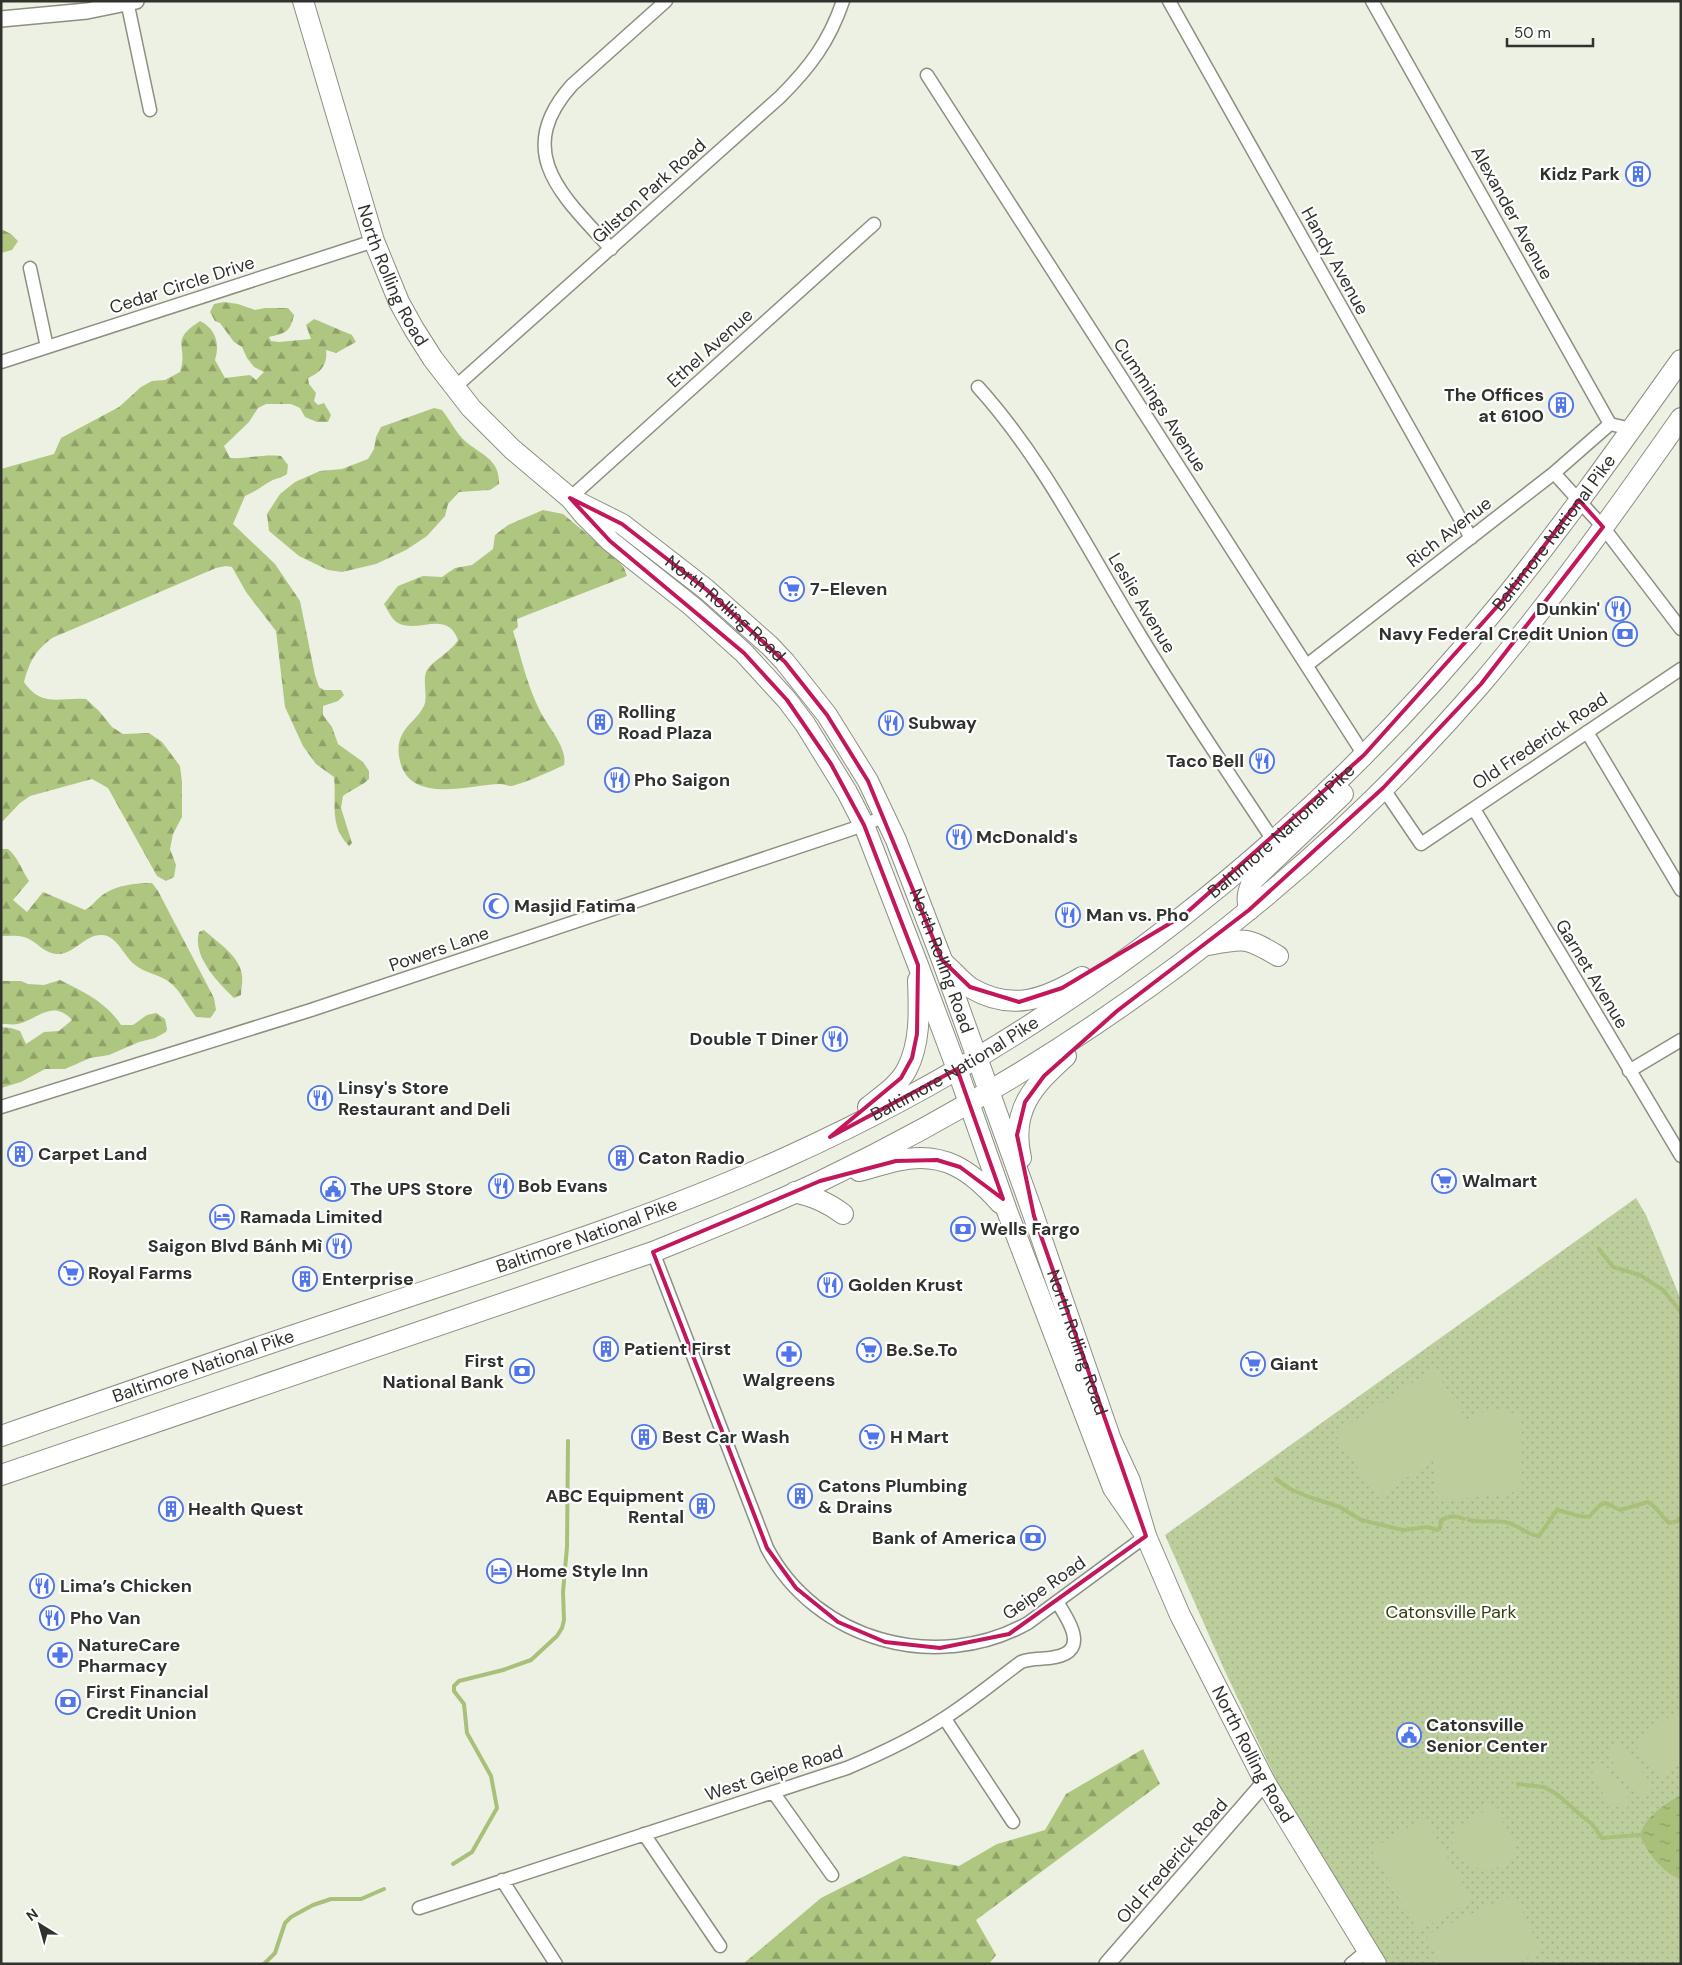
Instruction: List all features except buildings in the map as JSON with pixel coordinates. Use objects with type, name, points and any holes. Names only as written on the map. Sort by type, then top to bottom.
[{"type":"main road","name":"North Rolling Road","points":[[303,1],[374,241],[390,281],[414,329],[454,388],[512,449],[570,498],[584,516],[610,541],[693,607],[744,653],[782,694],[805,724],[831,764],[864,826],[958,1069],[1007,1211],[1113,1488],[1146,1536]]},
{"type":"main road","name":"Baltimore National Pike","points":[[1,1436],[600,1231],[727,1183],[830,1137],[978,1058],[1095,982],[1184,915],[1331,788],[1438,676],[1503,600],[1681,360]]},
{"type":"main road","name":"Baltimore National Pike","points":[[1,1475],[653,1252],[820,1181],[896,1143],[989,1092],[1047,1057],[1117,1011],[1206,945],[1249,910],[1383,788],[1481,684],[1603,527],[1681,418]]},
{"type":"main road","name":"North Rolling Road","points":[[570,498],[622,524],[707,590],[770,646],[827,715],[868,781],[885,816],[942,960],[1034,1216],[1108,1432],[1130,1481],[1146,1536],[1180,1615],[1265,1782],[1372,1957]]},
{"type":"main road","points":[[1249,910],[1248,892],[1254,880],[1361,777],[1364,755]]},
{"type":"main road","points":[[942,960],[970,987],[987,995],[1019,1002],[1037,998],[1062,988],[1184,915]]},
{"type":"main road","points":[[1206,945],[1237,940],[1253,941],[1278,956]]},
{"type":"main road","points":[[830,1137],[892,1088],[907,1070],[912,1058],[917,1034],[918,965]]},
{"type":"main road","points":[[1034,1216],[1019,1151],[1019,1119],[1025,1102],[1033,1088],[1044,1076],[1117,1011]]},
{"type":"main road","points":[[820,1181],[896,1161],[915,1158],[937,1160],[960,1167],[972,1174],[982,1182],[1007,1211]]},
{"type":"main road","points":[[795,1192],[829,1203],[843,1214]]},
{"type":"street","points":[[611,249],[558,189],[551,176],[547,160],[545,146],[546,131],[550,116],[559,100],[666,1]]},
{"type":"street","name":"Gilston Park Road","points":[[454,388],[802,76],[832,30],[843,1]]},
{"type":"street","name":"Handy Avenue","points":[[1169,1],[1471,538]]},
{"type":"street","name":"Alexander Avenue","points":[[1372,1],[1610,424]]},
{"type":"street","points":[[1,19],[87,11],[130,2],[150,110]]},
{"type":"street","name":"Cummings Avenue","points":[[927,74],[1364,755]]},
{"type":"street","name":"Ethel Avenue","points":[[570,498],[874,224]]},
{"type":"street","name":"Cedar Circle Drive","points":[[1,362],[374,241]]},
{"type":"street","points":[[30,268],[47,347]]},
{"type":"street","name":"Leslie Avenue","points":[[978,387],[1032,454],[1077,526],[1135,627],[1273,840]]},
{"type":"street","points":[[1610,424],[1631,429]]},
{"type":"street","name":"Rich Avenue","points":[[1306,665],[1554,474],[1593,442],[1610,424]]},
{"type":"street","points":[[1554,474],[1603,527],[1681,629]]},
{"type":"street","name":"Old Frederick Road","points":[[1383,788],[1421,844],[1681,669]]},
{"type":"street","points":[[1587,732],[1681,890]]},
{"type":"street","name":"Garnet Avenue","points":[[1474,809],[1681,1156]]},
{"type":"street","name":"Powers Lane","points":[[1,1107],[320,1007],[864,826],[885,816]]},
{"type":"street","points":[[1630,1071],[1681,1040]]},
{"type":"street","name":"Geipe Road","points":[[653,1252],[767,1548],[775,1564],[796,1588],[816,1607],[838,1622],[864,1635],[885,1642],[913,1647],[940,1648],[985,1642],[1009,1634],[1028,1624],[1146,1536]]},
{"type":"street","name":"West Geipe Road","points":[[418,1908],[847,1768],[910,1739],[944,1719],[1021,1662],[1031,1658],[1055,1657],[1070,1649],[1074,1642],[1075,1634],[1057,1602]]},
{"type":"street","points":[[944,1719],[1013,1822]]},
{"type":"street","name":"Old Frederick Road","points":[[1107,1964],[1265,1782]]},
{"type":"street","points":[[773,1792],[832,1875]]},
{"type":"street","points":[[644,1834],[720,1946]]},
{"type":"street","points":[[502,1880],[556,1964]]},
{"type":"street","points":[[1351,1964],[1372,1957]]},
{"type":"highlighted area","points":[[570,498],[622,524],[707,590],[785,662],[827,715],[868,781],[942,960],[970,987],[1019,1002],[1062,988],[1184,915],[1364,755],[1503,600],[1579,500],[1603,527],[1481,684],[1383,788],[1249,910],[1117,1011],[1044,1076],[1025,1102],[1017,1135],[1034,1216],[1146,1536],[1009,1634],[940,1648],[885,1642],[838,1622],[796,1588],[767,1548],[653,1252],[820,1181],[896,1161],[937,1160],[960,1167],[1003,1199],[957,1069],[830,1137],[901,1078],[912,1058],[917,1034],[918,965],[864,825],[831,764],[787,700],[744,653],[610,541]]},
{"type":"green space","points":[[1,229],[11,234],[18,241],[12,250],[1,253]]},
{"type":"green space","points":[[224,302],[238,304],[255,310],[288,308],[294,315],[289,329],[269,337],[271,341],[311,339],[306,325],[314,319],[352,335],[356,342],[336,353],[326,350],[325,364],[320,371],[308,378],[309,384],[316,393],[314,401],[318,405],[324,403],[331,415],[328,422],[317,422],[305,417],[300,408],[291,404],[266,404],[258,408],[249,422],[224,446],[230,458],[281,456],[288,465],[287,474],[245,496],[233,524],[275,564],[300,601],[319,687],[324,690],[341,690],[344,695],[338,701],[323,706],[323,715],[332,727],[338,744],[363,762],[369,771],[369,779],[343,796],[341,808],[352,843],[349,846],[342,838],[336,822],[334,777],[316,764],[303,746],[285,707],[276,631],[246,592],[232,567],[216,568],[52,638],[37,652],[29,668],[24,682],[31,690],[37,695],[52,700],[86,699],[112,727],[123,734],[149,733],[162,742],[180,766],[182,817],[173,834],[170,849],[176,865],[174,877],[166,881],[157,876],[108,788],[92,779],[30,796],[20,803],[1,823],[1,469],[54,454],[61,438],[119,407],[141,387],[152,381],[165,380],[180,372],[182,339],[190,328],[200,321],[210,328],[213,333],[217,343],[215,360],[225,378],[250,375],[256,380],[264,372],[254,367],[242,347],[234,342],[220,323],[215,321],[210,312],[214,304]]},
{"type":"green space","points":[[434,408],[442,410],[462,438],[493,463],[499,484],[490,490],[459,492],[448,504],[445,516],[427,536],[406,550],[376,564],[342,572],[328,570],[299,556],[269,531],[267,514],[280,494],[295,482],[320,471],[342,469],[368,459],[374,449],[376,437],[381,427]]},
{"type":"green space","points":[[543,510],[563,514],[617,559],[627,576],[517,619],[518,627],[513,631],[531,690],[542,715],[560,744],[563,751],[564,765],[511,786],[500,784],[440,789],[425,787],[413,782],[404,772],[399,756],[401,738],[425,703],[425,680],[428,668],[458,640],[453,631],[447,626],[431,624],[406,626],[398,623],[384,604],[398,586],[423,576],[442,577],[455,568],[472,565],[493,549],[495,535],[508,525]]},
{"type":"green space","points":[[1,849],[8,849],[11,852],[29,881],[13,900],[27,912],[43,892],[85,910],[115,888],[133,884],[152,883],[214,998],[216,1010],[210,1018],[196,1017],[172,984],[138,967],[111,938],[106,936],[101,935],[89,938],[69,951],[57,954],[24,937],[1,936]]},
{"type":"green space","points":[[204,930],[237,961],[242,975],[241,995],[234,998],[208,968],[199,950],[198,941],[199,932]]},
{"type":"green space","points":[[60,980],[86,993],[101,1004],[109,1010],[121,1025],[133,1025],[147,1015],[156,1013],[165,1019],[166,1032],[109,1055],[90,1058],[65,1069],[45,1069],[21,1082],[1,1088],[1,1027],[20,1031],[26,1044],[44,1032],[59,1031],[72,1020],[65,1014],[52,1011],[45,1012],[18,1024],[1,1024],[1,981],[21,981],[28,984],[44,985]]},
{"type":"green space","name":"Catonsville Park","points":[[1636,1198],[1646,1215],[1681,1300],[1681,1964],[1383,1964],[1291,1811],[1223,1667],[1165,1535]]},
{"type":"green space","points":[[1434,1369],[1467,1420],[1482,1412],[1495,1409],[1508,1411],[1522,1418],[1522,1484],[1514,1492],[1438,1502],[1433,1461],[1377,1497],[1335,1433]]},
{"type":"green space","points":[[1677,1711],[1681,1717],[1681,1763],[1660,1778],[1634,1743]]},
{"type":"green space","points":[[1618,1746],[1622,1751],[1626,1749],[1650,1782],[1648,1784],[1652,1789],[1643,1796],[1639,1790],[1635,1793],[1611,1760],[1614,1758],[1610,1753]]},
{"type":"green space","points":[[1143,1749],[1160,1784],[976,1920],[996,1955],[989,1964],[743,1964],[821,1898],[904,1856],[959,1866],[997,1844],[1045,1830],[1066,1794]]},
{"type":"green space","points":[[1597,1762],[1602,1767],[1605,1765],[1629,1798],[1626,1800],[1630,1805],[1622,1812],[1617,1806],[1614,1808],[1590,1776],[1593,1773],[1589,1768]]},
{"type":"green space","points":[[1488,1803],[1497,1806],[1499,1817],[1512,1836],[1515,1847],[1512,1857],[1505,1864],[1495,1868],[1483,1869],[1462,1861],[1455,1852],[1452,1838],[1455,1828],[1483,1812]]},
{"type":"green space","points":[[1425,1818],[1472,1900],[1418,1931],[1371,1849]]},
{"type":"green space","points":[[1514,1894],[1541,1951],[1515,1964],[1440,1964],[1426,1935]]},
{"type":"water","points":[[1681,1795],[1681,1880],[1667,1872],[1656,1862],[1640,1836],[1645,1823],[1650,1817]]},
{"type":"waterway","points":[[1599,1249],[1613,1267],[1640,1275],[1663,1290],[1681,1312]]},
{"type":"waterway","points":[[453,1864],[472,1852],[497,1808],[491,1776],[467,1733],[464,1704],[454,1691],[454,1686],[459,1681],[503,1670],[531,1660],[557,1636],[562,1628],[564,1620],[563,1592],[567,1547],[568,1441]]},
{"type":"waterway","points":[[1276,1479],[1290,1489],[1340,1507],[1361,1520],[1403,1530],[1427,1527],[1437,1530],[1440,1528],[1441,1520],[1450,1517],[1464,1519]]},
{"type":"waterway","points":[[1469,1520],[1505,1522],[1530,1534],[1539,1536],[1557,1510],[1589,1517],[1600,1505],[1606,1503],[1620,1510],[1648,1502],[1669,1523],[1678,1521],[1681,1518]]},
{"type":"waterway","points":[[1518,1784],[1544,1787],[1558,1795],[1592,1824],[1602,1838],[1639,1835]]},
{"type":"waterway","points":[[264,1964],[275,1953],[285,1923],[291,1917],[313,1905],[331,1899],[361,1899],[384,1889]]},
{"type":"place","name":"Kidz Park","points":[[1638,174]]},
{"type":"place","name":"The Offices at 6100","points":[[1561,405]]},
{"type":"place","name":"7-Eleven","points":[[792,589]]},
{"type":"place","name":"Dunkin'","points":[[1618,609]]},
{"type":"place","name":"Navy Federal Credit Union","points":[[1625,634]]},
{"type":"place","name":"Rolling Road Plaza","points":[[600,722]]},
{"type":"place","name":"Subway","points":[[891,723]]},
{"type":"place","name":"Taco Bell","points":[[1262,761]]},
{"type":"place","name":"Pho Saigon","points":[[617,780]]},
{"type":"place","name":"McDonald's","points":[[959,837]]},
{"type":"place","name":"Masjid Fatima","points":[[496,906]]},
{"type":"place","name":"Man vs. Pho","points":[[1068,915]]},
{"type":"place","name":"Double T Diner","points":[[835,1039]]},
{"type":"place","name":"Linsy's Store Restaurant and Deli","points":[[320,1098]]},
{"type":"place","name":"Carpet Land","points":[[20,1154]]},
{"type":"place","name":"Caton Radio","points":[[621,1158]]},
{"type":"place","name":"Walmart","points":[[1444,1181]]},
{"type":"place","name":"Bob Evans","points":[[501,1186]]},
{"type":"place","name":"The UPS Store","points":[[333,1189]]},
{"type":"place","name":"Ramada Limited","points":[[222,1217]]},
{"type":"place","name":"Wells Fargo","points":[[963,1229]]},
{"type":"place","name":"Saigon Blvd Bánh Mì","points":[[339,1246]]},
{"type":"place","name":"Royal Farms","points":[[71,1273]]},
{"type":"place","name":"Enterprise","points":[[305,1279]]},
{"type":"place","name":"Golden Krust","points":[[830,1285]]},
{"type":"place","name":"Patient First","points":[[606,1349]]},
{"type":"place","name":"Be.Se.To","points":[[869,1350]]},
{"type":"place","name":"Walgreens","points":[[789,1354]]},
{"type":"place","name":"Giant","points":[[1253,1364]]},
{"type":"place","name":"First National Bank","points":[[522,1371]]},
{"type":"place","name":"Best Car Wash","points":[[644,1437]]},
{"type":"place","name":"H Mart","points":[[872,1437]]},
{"type":"place","name":"Catons Plumbing & Drains","points":[[800,1496]]},
{"type":"place","name":"ABC Equipment Rental","points":[[702,1506]]},
{"type":"place","name":"Health Quest","points":[[171,1509]]},
{"type":"place","name":"Bank of America","points":[[1033,1538]]},
{"type":"place","name":"Home Style Inn","points":[[499,1571]]},
{"type":"place","name":"Lima’s Chicken","points":[[42,1586]]},
{"type":"place","name":"Pho Van","points":[[52,1618]]},
{"type":"place","name":"NatureCare Pharmacy","points":[[60,1655]]},
{"type":"place","name":"First Financial Credit Union","points":[[68,1702]]},
{"type":"place","name":"Catonsville Senior Center","points":[[1409,1735]]}]
